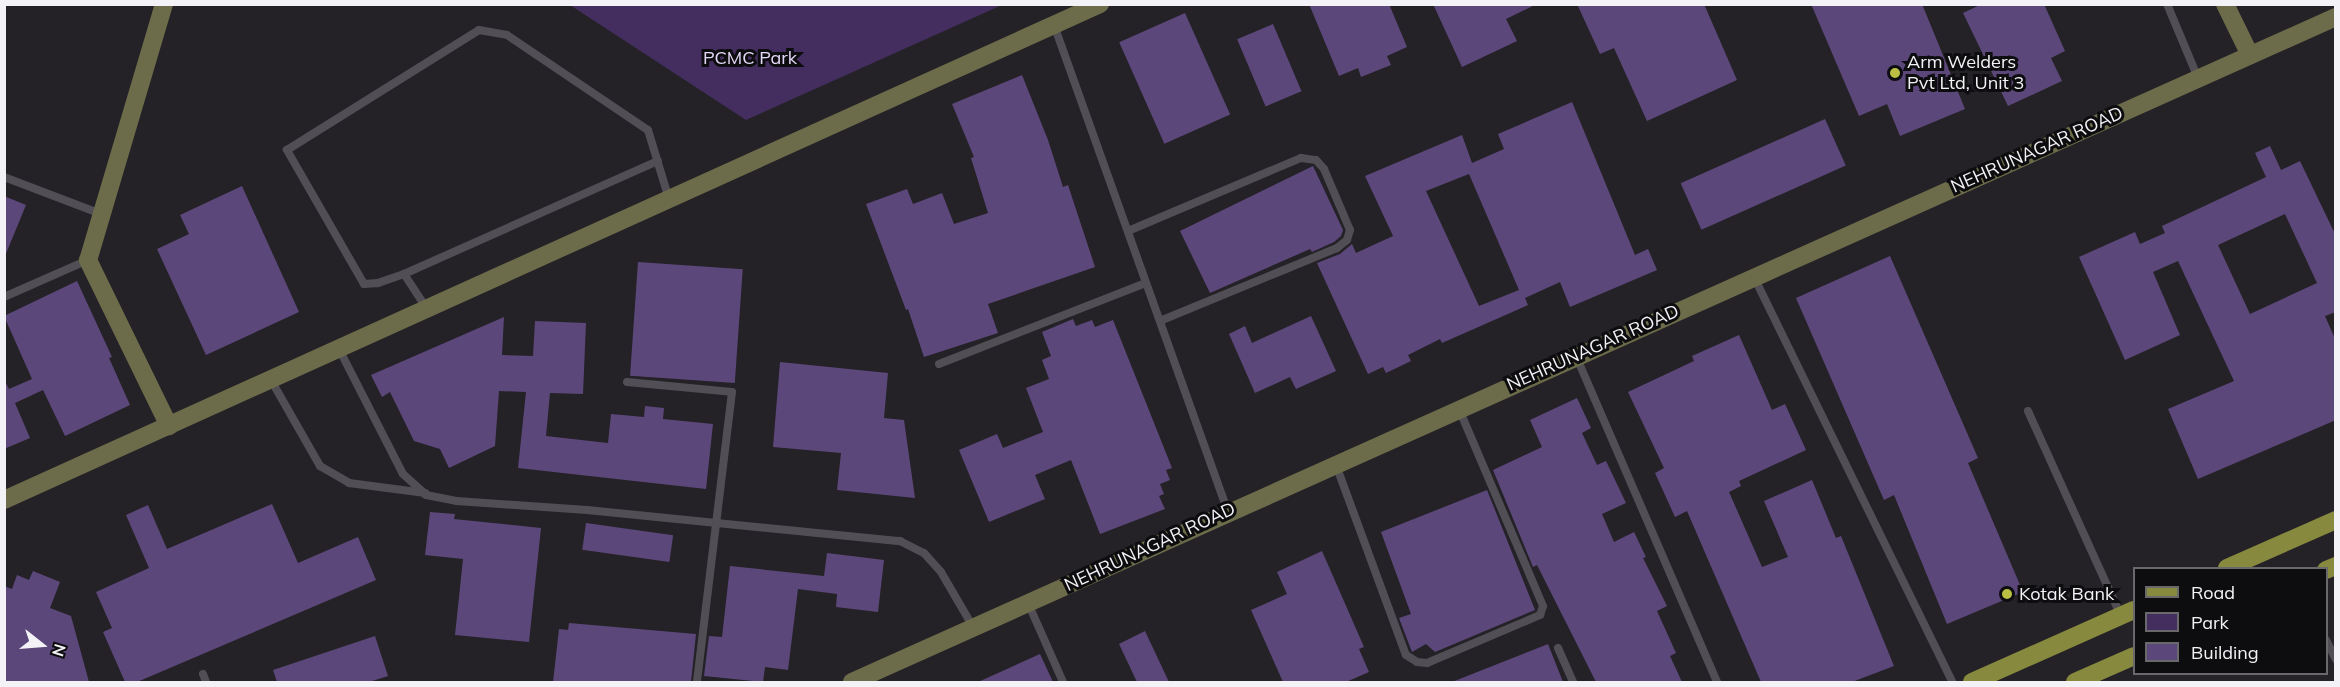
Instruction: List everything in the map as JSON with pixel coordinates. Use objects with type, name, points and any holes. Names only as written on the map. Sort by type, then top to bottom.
[{"type":"main road","points":[[2229,567],[2336,520]]},
{"type":"main road","points":[[1972,682],[2128,613]]},
{"type":"main road","points":[[2075,682],[2133,656]]},
{"type":"street","points":[[164,4],[88,261],[169,426]]},
{"type":"street","points":[[4,500],[1100,4]]},
{"type":"street","points":[[2225,4],[2250,55]]},
{"type":"street","name":"NEHRUNAGAR ROAD","points":[[859,681],[1336,463],[2336,17]]},
{"type":"lane","points":[[2167,4],[2198,78]]},
{"type":"lane","points":[[1054,25],[1228,512]]},
{"type":"lane","points":[[658,161],[404,274],[378,283],[364,284],[287,150],[479,30],[507,35],[648,130],[658,161],[669,199]]},
{"type":"lane","points":[[1128,231],[1302,158],[1316,160],[1324,169],[1350,230],[1347,240],[1337,248],[1160,321]]},
{"type":"lane","points":[[4,177],[102,214]]},
{"type":"lane","points":[[4,297],[88,261]]},
{"type":"lane","points":[[404,274],[427,309]]},
{"type":"lane","points":[[1754,277],[1952,682]]},
{"type":"lane","points":[[939,364],[1146,283]]},
{"type":"lane","points":[[339,349],[403,474],[425,493]]},
{"type":"lane","points":[[1576,356],[1717,682]]},
{"type":"lane","points":[[271,380],[320,466],[349,483],[425,493],[457,501],[714,522],[900,541],[924,553],[941,572],[974,628]]},
{"type":"lane","points":[[627,382],[732,392],[714,522],[697,682]]},
{"type":"lane","points":[[1336,463],[1406,655],[1418,662],[1428,663],[1540,615],[1543,606],[1459,408]]},
{"type":"lane","points":[[2028,411],[2128,613]]},
{"type":"lane","points":[[1028,603],[1063,682]]},
{"type":"lane","points":[[2328,644],[2336,660]]},
{"type":"lane","points":[[1558,648],[1573,682]]},
{"type":"green space","name":"PCMC Park","points":[[570,5],[1002,5],[746,120]]},
{"type":"building","points":[[1309,4],[1389,4],[1407,47],[1387,56],[1391,65],[1361,77],[1358,68],[1339,76]]},
{"type":"building","points":[[1433,4],[1537,4],[1506,19],[1517,41],[1462,67]]},
{"type":"building","points":[[1577,4],[1704,4],[1737,80],[1647,121],[1614,48],[1600,54]]},
{"type":"building","name":"Arm Welders Pvt Ltd, Unit 3","points":[[1811,4],[1922,4],[1965,109],[1900,136],[1887,104],[1859,116]]},
{"type":"building","points":[[1982,4],[2044,4],[2065,51],[2051,58],[2062,81],[2008,106],[1963,13]]},
{"type":"building","points":[[1185,13],[1230,114],[1164,144],[1119,42]]},
{"type":"building","points":[[1273,24],[1302,91],[1266,106],[1237,39]]},
{"type":"building","points":[[1022,75],[1048,140],[1063,187],[1068,185],[1095,267],[988,304],[998,333],[924,357],[908,309],[906,310],[866,204],[907,189],[913,204],[942,193],[954,224],[988,213],[971,158],[974,157],[952,104]]},
{"type":"building","points":[[1572,102],[1635,255],[1648,249],[1657,270],[1570,307],[1560,282],[1525,298],[1528,305],[1442,343],[1440,339],[1408,355],[1411,361],[1386,373],[1383,367],[1368,374],[1317,263],[1340,254],[1352,244],[1356,253],[1393,236],[1365,176],[1462,135],[1472,163],[1504,149],[1498,134]],"holes":[[[1469,174],[1519,290],[1479,306],[1426,191]]]},
{"type":"building","points":[[1825,119],[1846,166],[1701,230],[1681,183]]},
{"type":"building","points":[[2270,146],[2281,170],[2300,161],[2336,236],[2336,312],[2325,316],[2336,341],[2336,420],[2198,479],[2168,409],[2234,381],[2178,261],[2153,272],[2180,335],[2125,360],[2079,257],[2135,232],[2140,244],[2165,233],[2162,226],[2266,177],[2255,153]],"holes":[[[2285,214],[2317,283],[2250,314],[2218,245]]]},
{"type":"building","points":[[1313,166],[1343,230],[1341,236],[1334,242],[1312,252],[1310,249],[1210,293],[1180,231]]},
{"type":"building","points":[[242,186],[299,312],[206,355],[157,249],[189,234],[180,215]]},
{"type":"building","points":[[4,196],[26,205],[5,256],[4,256]]},
{"type":"building","points":[[1890,256],[1978,458],[1968,463],[2023,592],[1947,624],[1894,495],[1884,500],[1796,298]]},
{"type":"building","points":[[638,262],[743,269],[735,383],[630,376]]},
{"type":"building","points":[[77,281],[112,357],[109,358],[130,405],[65,436],[43,390],[15,403],[30,438],[4,449],[4,379],[9,389],[32,379],[4,316]]},
{"type":"building","points":[[1311,316],[1336,371],[1296,389],[1290,377],[1255,393],[1229,334],[1245,326],[1252,343]]},
{"type":"building","points":[[504,317],[502,355],[533,356],[535,321],[586,323],[583,394],[550,393],[546,436],[608,443],[611,414],[644,417],[645,406],[664,408],[663,419],[713,424],[706,489],[518,468],[526,392],[499,391],[495,446],[449,468],[440,449],[414,441],[390,392],[382,397],[371,375]]},
{"type":"building","points":[[1073,319],[1076,326],[1092,320],[1095,327],[1113,320],[1172,468],[1166,470],[1170,480],[1160,484],[1164,494],[1159,496],[1165,509],[1100,534],[1071,460],[1035,475],[1045,499],[989,522],[959,450],[997,434],[1003,448],[1043,432],[1026,388],[1049,379],[1042,360],[1051,356],[1042,332]]},
{"type":"building","points":[[1739,335],[1772,410],[1785,404],[1806,450],[1739,481],[1741,486],[1729,492],[1762,567],[1788,557],[1764,501],[1812,480],[1836,538],[1841,536],[1894,666],[1852,682],[1761,682],[1687,511],[1675,517],[1655,473],[1664,468],[1628,392],[1694,361],[1692,356]]},
{"type":"building","points":[[780,362],[888,373],[884,418],[904,420],[915,498],[837,490],[841,453],[773,447]]},
{"type":"building","points":[[1577,398],[1591,428],[1582,433],[1597,465],[1606,461],[1626,503],[1602,514],[1614,542],[1634,532],[1646,557],[1643,558],[1667,606],[1657,611],[1676,653],[1670,656],[1682,682],[1596,682],[1537,565],[1533,567],[1493,470],[1542,447],[1530,420]]},
{"type":"building","points":[[1487,490],[1535,610],[1435,652],[1426,644],[1412,652],[1399,618],[1411,614],[1381,532]]},
{"type":"building","points":[[272,504],[298,563],[358,537],[376,580],[137,682],[125,682],[103,632],[112,628],[96,592],[149,568],[126,515],[148,505],[167,549]]},
{"type":"building","points":[[430,512],[455,514],[454,519],[541,528],[529,642],[455,635],[463,559],[425,555]]},
{"type":"building","points":[[586,523],[673,535],[669,562],[582,550]]},
{"type":"building","points":[[1322,551],[1364,647],[1359,649],[1369,672],[1346,682],[1283,682],[1251,610],[1287,594],[1277,572]]},
{"type":"building","points":[[827,553],[884,560],[878,612],[836,607],[837,594],[798,589],[788,670],[765,667],[763,682],[704,676],[709,636],[722,637],[730,566],[824,576]]},
{"type":"building","points":[[33,571],[60,582],[50,608],[71,616],[89,682],[4,682],[4,586],[12,589],[17,575],[29,580]]},
{"type":"building","points":[[569,623],[696,634],[691,682],[553,682],[559,629],[568,630]]},
{"type":"building","points":[[1145,631],[1169,682],[1137,682],[1119,644]]},
{"type":"building","points":[[375,636],[388,676],[369,682],[277,682],[273,670]]},
{"type":"building","points":[[1548,644],[1563,682],[1452,682]]},
{"type":"building","points":[[1040,654],[1053,682],[978,682]]},
{"type":"place","name":"Arm Welders Pvt Ltd, Unit 3","points":[[1895,73]]},
{"type":"place","name":"Kotak Bank","points":[[2007,594]]}]
